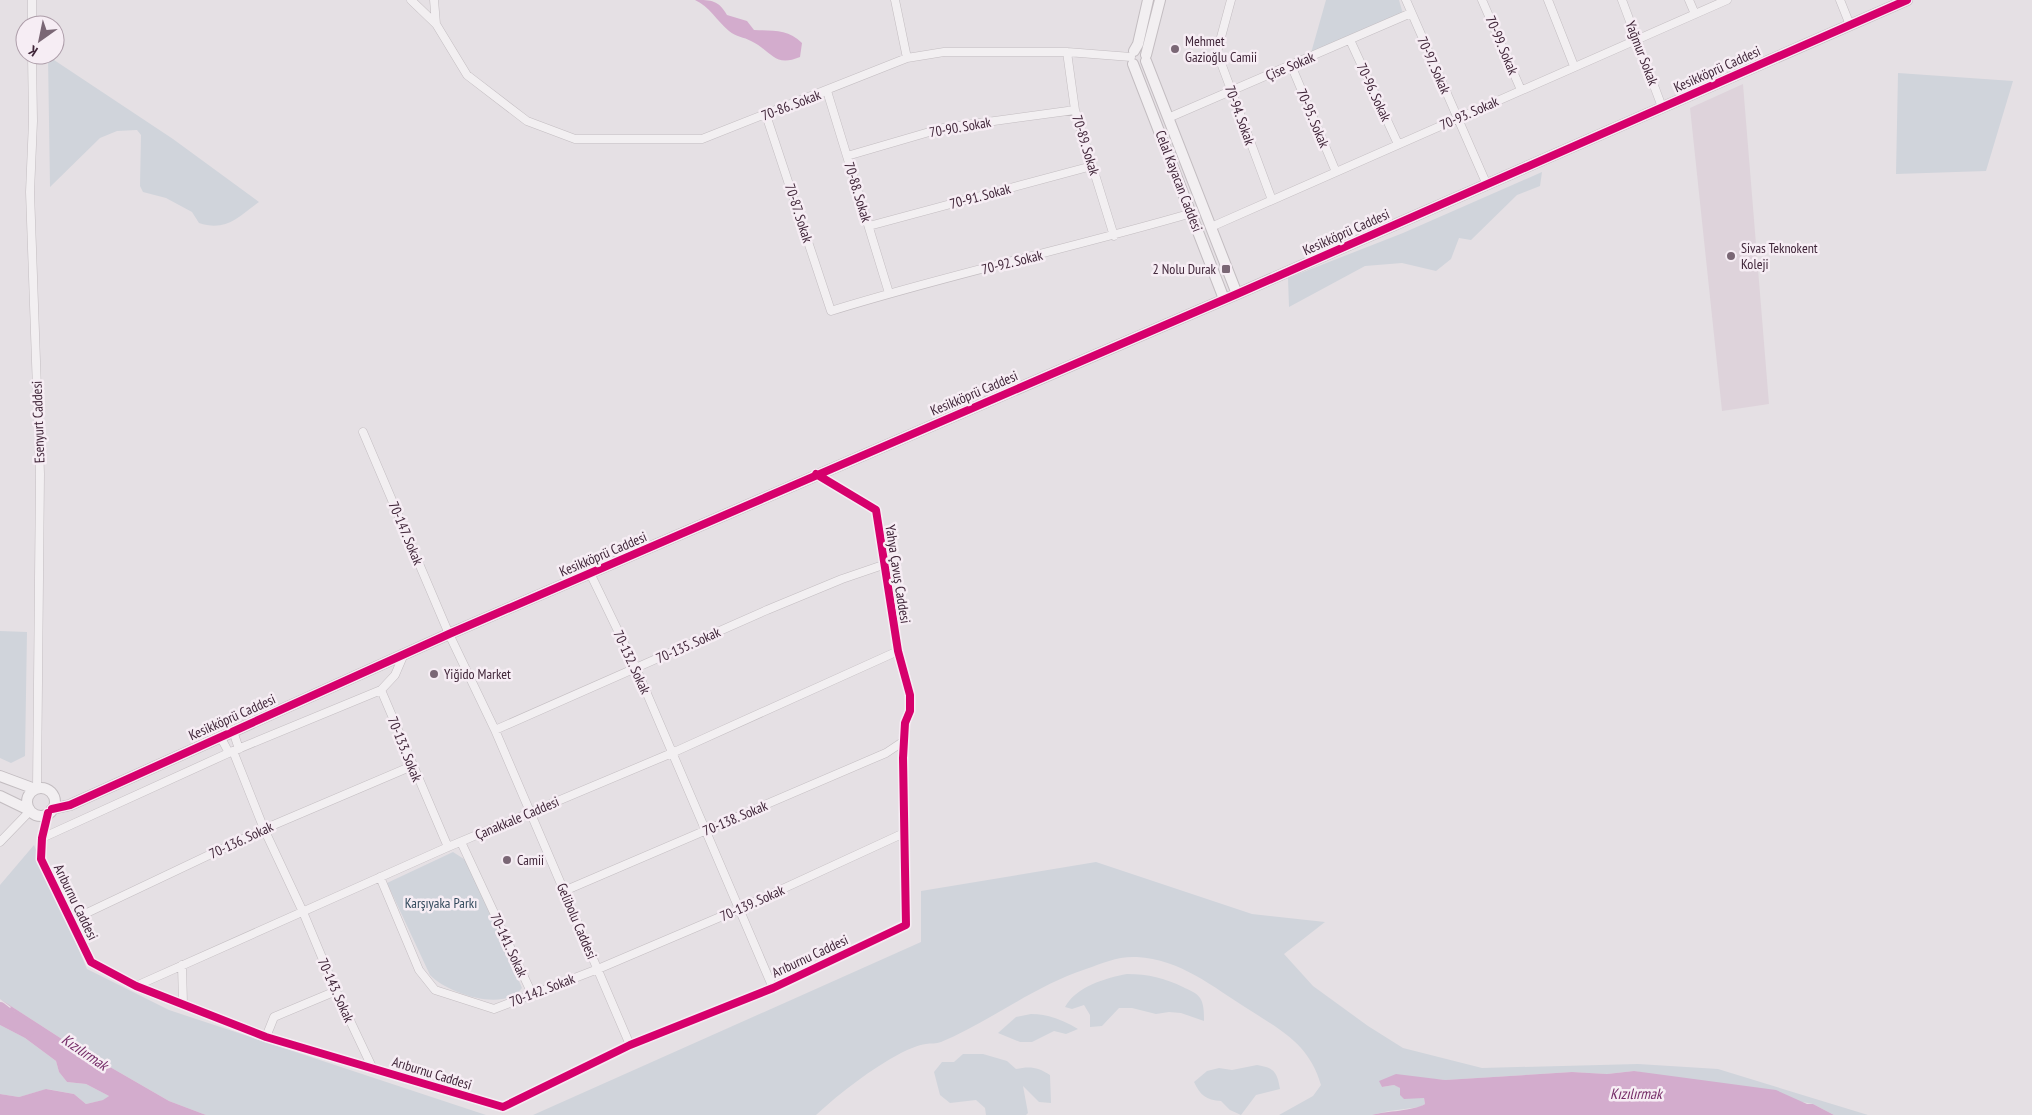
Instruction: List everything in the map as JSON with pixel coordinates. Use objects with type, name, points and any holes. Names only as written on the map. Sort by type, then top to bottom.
[{"type":"street","points":[[32,0],[32,15]]},
{"type":"street","points":[[411,0],[436,24]]},
{"type":"street","points":[[434,0],[436,24]]},
{"type":"street","points":[[895,0],[907,58]]},
{"type":"street","points":[[1148,0],[1138,44],[1133,57],[1142,66],[1146,58],[1160,0]]},
{"type":"street","name":"70-94. Sokak","points":[[1231,0],[1218,52],[1272,200]]},
{"type":"street","name":"70-97. Sokak","points":[[1406,0],[1486,185]]},
{"type":"street","name":"70-99. Sokak","points":[[1482,0],[1521,90]]},
{"type":"street","points":[[1548,0],[1574,66]]},
{"type":"street","name":"Yağmur Sokak","points":[[1622,0],[1662,107]]},
{"type":"street","points":[[1689,0],[1695,14]]},
{"type":"street","name":"70-93. Sokak","points":[[1211,227],[1727,0]]},
{"type":"street","points":[[1840,0],[1850,25]]},
{"type":"street","name":"Kesikköprü Caddesi","points":[[50,811],[70,805],[449,634],[816,474],[1237,294],[1907,0]]},
{"type":"street","name":"Çise Sokak","points":[[1168,118],[1411,13]]},
{"type":"street","name":"70-86. Sokak","points":[[436,24],[467,75],[527,121],[575,139],[702,139],[907,58],[944,52],[1067,52],[1133,57]]},
{"type":"street","name":"70-96. Sokak","points":[[1350,40],[1398,144]]},
{"type":"street","name":"70-89. Sokak","points":[[1067,52],[1075,110],[1114,236]]},
{"type":"street","name":"Celal Kayacan Caddesi","points":[[1133,57],[1224,299]]},
{"type":"street","name":"Celal Kayacan Caddesi","points":[[1146,58],[1237,294]]},
{"type":"street","name":"Esenyurt Caddesi","points":[[32,65],[33,121],[30,192],[40,474],[36,789]]},
{"type":"street","name":"70-95. Sokak","points":[[1291,65],[1336,172]]},
{"type":"street","name":"70-88. Sokak","points":[[827,91],[889,293]]},
{"type":"street","name":"70-90. Sokak","points":[[847,156],[943,128],[1075,110]]},
{"type":"street","name":"70-87. Sokak","points":[[766,115],[831,310]]},
{"type":"street","name":"70-91. Sokak","points":[[869,226],[1092,166]]},
{"type":"street","name":"70-92. Sokak","points":[[831,310],[889,293],[1114,236],[1192,213]]},
{"type":"street","name":"70-147. Sokak","points":[[363,432],[449,634]]},
{"type":"street","name":"Yahya Çavuş Caddesi","points":[[816,474],[876,510],[883,565],[898,651],[910,695],[910,711],[905,724],[904,741],[906,925]]},
{"type":"street","name":"70-135. Sokak","points":[[495,730],[825,586],[883,565]]},
{"type":"street","name":"70-132. Sokak","points":[[590,573],[636,668],[773,988]]},
{"type":"street","name":"Gelibolu Caddesi","points":[[449,634],[495,730],[630,1045]]},
{"type":"street","name":"Çanakkale Caddesi","points":[[136,986],[448,847],[672,753],[898,651]]},
{"type":"street","points":[[42,838],[234,751],[381,690],[395,675],[404,654]]},
{"type":"street","name":"70-133. Sokak","points":[[381,690],[448,847]]},
{"type":"street","points":[[233,731],[234,751]]},
{"type":"street","points":[[220,736],[234,751]]},
{"type":"street","name":"70-138. Sokak","points":[[564,891],[886,753],[904,741]]},
{"type":"street","name":"70-143. Sokak","points":[[234,751],[264,829],[372,1067]]},
{"type":"street","name":"70-136. Sokak","points":[[72,920],[264,829],[412,766]]},
{"type":"street","points":[[0,776],[36,789]]},
{"type":"street","points":[[0,796],[38,815],[50,811],[54,802],[51,792],[43,788],[36,789],[30,793],[27,799],[30,810]]},
{"type":"street","points":[[0,842],[30,810]]},
{"type":"street","name":"Arıburnu Caddesi","points":[[50,811],[42,838],[41,859],[91,962],[136,986],[266,1037],[503,1107],[630,1045],[773,988],[906,925]]},
{"type":"street","name":"70-139. Sokak","points":[[598,969],[739,909],[904,833]]},
{"type":"street","name":"70-141. Sokak","points":[[461,842],[532,994]]},
{"type":"street","name":"70-142. Sokak","points":[[380,877],[419,970],[435,990],[494,1009],[598,969]]},
{"type":"street","points":[[182,965],[183,1004]]},
{"type":"street","points":[[266,1037],[274,1017],[336,991]]},
{"type":"shaded area","name":"Sivas Teknokent Koleji","points":[[1743,84],[1769,404],[1722,411],[1690,108]]},
{"type":"green space","points":[[1326,0],[1399,0],[1403,14],[1311,53]]},
{"type":"green space","points":[[48,65],[62,65],[173,139],[259,202],[231,222],[217,226],[199,223],[192,212],[166,198],[143,192],[140,186],[141,135],[137,130],[117,131],[100,138],[50,187]]},
{"type":"green space","points":[[1898,73],[2013,81],[1986,171],[1896,174]]},
{"type":"green space","points":[[1542,172],[1540,186],[1517,195],[1471,240],[1459,238],[1451,259],[1436,271],[1402,263],[1365,266],[1289,307],[1288,278],[1403,233]]},
{"type":"green space","points":[[0,631],[27,632],[25,756],[11,763],[0,758]]},
{"type":"green space","points":[[34,845],[87,969],[169,1010],[486,1115],[206,1115],[169,1101],[65,1041],[0,999],[0,885]]},
{"type":"green space","name":"Karşıyaka Parkı","points":[[453,852],[467,861],[522,988],[514,995],[502,999],[476,998],[449,988],[430,975],[387,883]]},
{"type":"green space","points":[[1096,862],[1252,914],[1325,922],[1284,954],[1313,986],[1368,1026],[1403,1048],[1482,1068],[1638,1064],[1718,1069],[1868,1115],[1834,1115],[1813,1104],[1634,1071],[1607,1074],[1572,1072],[1445,1080],[1423,1078],[1380,1081],[1382,1087],[1394,1085],[1424,1098],[1425,1104],[1420,1107],[1372,1115],[1279,1115],[1313,1096],[1321,1085],[1316,1071],[1302,1049],[1272,1024],[1196,976],[1168,963],[1153,959],[1130,957],[1111,960],[1067,976],[1030,994],[959,1034],[941,1042],[920,1045],[901,1053],[857,1081],[816,1115],[533,1115],[921,942],[921,891]]},
{"type":"green space","points":[[1127,974],[1163,979],[1195,993],[1202,1003],[1204,1021],[1181,1013],[1156,1014],[1132,1008],[1119,1008],[1102,1026],[1090,1027],[1090,1015],[1084,1005],[1072,1009],[1065,1007],[1076,994],[1092,984]]},
{"type":"green space","points":[[1031,1014],[1055,1018],[1078,1029],[1066,1034],[1054,1031],[1032,1042],[1020,1042],[998,1033],[1016,1017]]},
{"type":"green space","points":[[0,1025],[25,1038],[56,1061],[59,1072],[67,1082],[86,1084],[109,1096],[104,1100],[86,1104],[74,1094],[47,1089],[19,1097],[0,1094]]},
{"type":"green space","points":[[963,1054],[983,1054],[1007,1061],[1016,1069],[1034,1068],[1046,1072],[1050,1075],[1051,1103],[1039,1102],[1023,1086],[1028,1113],[1026,1115],[986,1115],[985,1108],[976,1100],[950,1103],[940,1095],[934,1072],[942,1062],[954,1062]]},
{"type":"green space","points":[[1257,1065],[1274,1071],[1278,1078],[1280,1089],[1256,1095],[1241,1115],[1230,1110],[1221,1101],[1204,1096],[1194,1082],[1207,1071],[1219,1068],[1232,1070]]},
{"type":"water","points":[[695,0],[714,2],[721,6],[727,15],[747,21],[754,30],[786,33],[797,38],[802,43],[800,57],[784,61],[774,57],[758,45],[732,33],[705,6]]},
{"type":"water","name":"Kızılırmak","points":[[0,999],[65,1041],[169,1101],[206,1115],[0,1115],[0,1094],[19,1097],[46,1089],[74,1094],[86,1104],[103,1100],[109,1096],[86,1084],[67,1082],[59,1072],[56,1061],[25,1038],[0,1025],[0,1016],[12,1021],[15,1012],[8,1010],[11,1007]]},
{"type":"water","name":"Kızılırmak","points":[[1634,1071],[1776,1090],[1807,1104],[1813,1104],[1834,1115],[1372,1115],[1414,1108],[1425,1104],[1424,1098],[1404,1099],[1400,1095],[1400,1088],[1394,1085],[1382,1087],[1379,1081],[1396,1074],[1445,1080],[1572,1072],[1607,1074]]},
{"type":"waterway","name":"Kızılırmak","points":[[0,1009],[27,1030]]},
{"type":"cycle path","points":[[52,809],[70,805],[449,634],[1237,294],[1907,0]]},
{"type":"cycle path","points":[[48,813],[42,838],[41,859],[91,962],[136,986],[266,1037],[503,1107],[630,1045],[773,988],[906,925],[903,758],[905,723],[910,711],[910,695],[898,651],[876,510],[816,474]]},
{"type":"place","name":"Mehmet Gazioğlu Camii","points":[[1175,49]]},
{"type":"place","name":"Sivas Teknokent Koleji","points":[[1731,256]]},
{"type":"place","name":"2 Nolu Durak","points":[[1226,269]]},
{"type":"place","name":"Yiğido Market","points":[[434,674]]},
{"type":"place","name":"Camii","points":[[507,860]]}]
